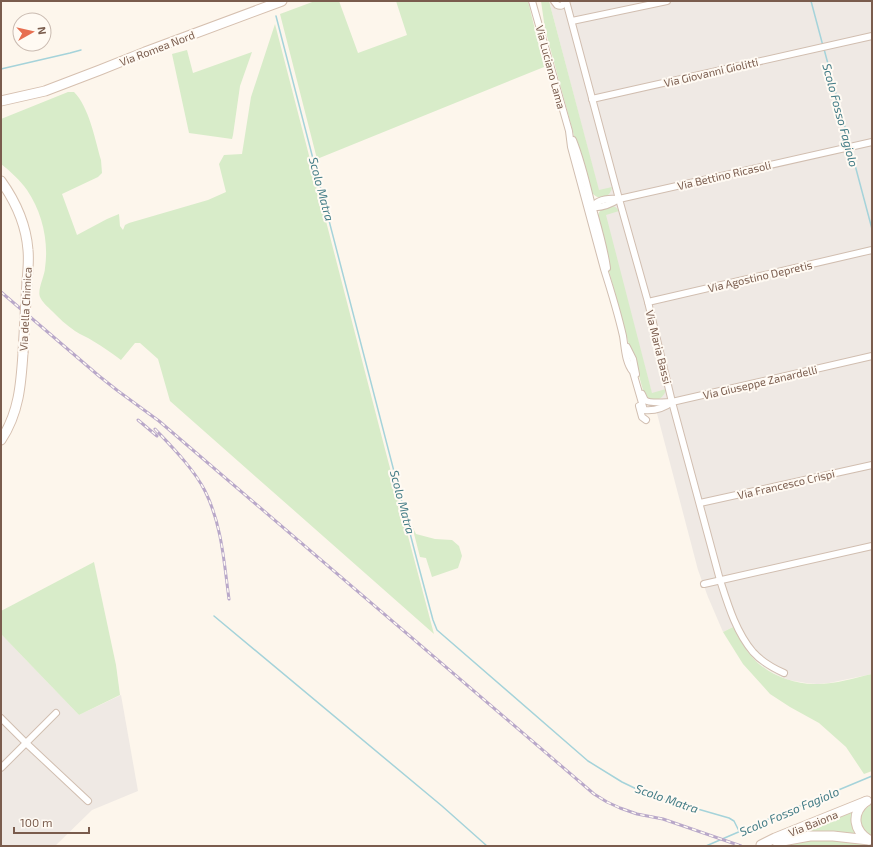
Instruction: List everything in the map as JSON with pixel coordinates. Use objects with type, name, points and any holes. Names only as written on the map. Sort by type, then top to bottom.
[{"type":"main road","name":"Via Romea Nord","points":[[1,101],[45,91],[282,1]]},
{"type":"main road","name":"Via Romea Nord","points":[[1,95],[32,93]]},
{"type":"main road","name":"Via della Chimica","points":[[1,181],[17,207],[26,233],[28,250],[21,381],[17,404],[7,431],[1,440]]},
{"type":"main road","points":[[870,800],[862,805],[856,821],[860,832],[864,837],[871,840]]},
{"type":"main road","name":"Via Baiona","points":[[760,846],[775,838],[870,800]]},
{"type":"main road","name":"Via Baiona","points":[[760,846],[810,836],[833,836],[871,840]]},
{"type":"street","points":[[554,1],[557,5],[561,6],[566,1]]},
{"type":"street","name":"Via Maria Bassi","points":[[566,1],[648,302],[672,402],[727,603],[744,639],[754,653],[768,665],[784,673]]},
{"type":"street","points":[[572,21],[667,1]]},
{"type":"street","name":"Via Luciano Lama","points":[[533,2],[598,250],[623,337],[632,359],[644,400],[647,402],[672,402]]},
{"type":"street","name":"Via Giovanni Giolitti","points":[[592,98],[872,36]]},
{"type":"street","name":"Via Luciano Lama","points":[[568,131],[581,162],[593,207],[603,246],[608,283]]},
{"type":"street","name":"Via Bettino Ricasoli","points":[[602,203],[610,198],[619,199],[872,142]]},
{"type":"street","name":"Via Luciano Lama","points":[[576,166],[580,173],[590,206],[593,207]]},
{"type":"street","points":[[590,196],[602,203]]},
{"type":"street","points":[[593,207],[598,208],[602,203]]},
{"type":"street","points":[[595,216],[602,203]]},
{"type":"street","name":"Via Luciano Lama","points":[[593,207],[591,211],[598,241],[598,250]]},
{"type":"street","name":"Via Agostino Depretis","points":[[648,302],[870,251]]},
{"type":"street","name":"Via Luciano Lama","points":[[623,337],[625,350],[642,417],[646,420],[650,411],[644,410],[633,372],[630,367]]},
{"type":"street","name":"Via Giuseppe Zanardelli","points":[[650,411],[666,407],[672,402],[872,356]]},
{"type":"street","name":"Via Francesco Crispi","points":[[700,503],[872,465]]},
{"type":"street","points":[[704,584],[872,546]]},
{"type":"street","points":[[1,768],[56,713]]},
{"type":"street","points":[[1,718],[88,801]]},
{"type":"shaded area","points":[[549,1],[872,1],[872,674],[817,684],[789,680],[765,668],[753,659],[744,647],[733,627],[723,632],[698,570]]},
{"type":"shaded area","points":[[1,634],[79,715],[121,695],[138,791],[92,810],[55,846],[1,846]]},
{"type":"green space","points":[[315,1],[339,1],[358,53],[407,35],[396,1],[528,1],[544,67],[317,159],[280,14]]},
{"type":"green space","points":[[541,1],[549,1],[599,190],[612,187],[609,194],[603,197],[597,197],[591,191],[576,143],[545,29]]},
{"type":"green space","points":[[275,24],[434,634],[170,401],[158,359],[140,343],[135,343],[121,360],[111,352],[72,329],[45,304],[39,294],[45,271],[46,258],[45,237],[40,217],[37,208],[27,190],[15,176],[1,164],[1,119],[68,92],[74,92],[84,106],[88,115],[101,160],[102,173],[98,177],[62,194],[77,235],[119,214],[120,226],[123,230],[125,225],[129,223],[208,200],[226,192],[219,164],[224,155],[242,154],[251,97]]},
{"type":"green space","points":[[187,50],[193,73],[252,52],[240,86],[232,139],[189,133],[172,54]]},
{"type":"green space","points":[[610,206],[615,207],[619,211],[606,215],[652,393],[666,389],[663,396],[656,400],[650,399],[644,394],[609,271],[607,254],[598,216],[601,210]]},
{"type":"green space","points":[[412,526],[416,534],[435,539],[452,540],[459,546],[462,556],[458,568],[432,577],[426,558],[420,557]]},
{"type":"green space","points":[[94,562],[116,665],[120,695],[79,715],[1,634],[1,611]]},
{"type":"green space","points":[[733,627],[747,651],[753,658],[766,669],[782,678],[800,683],[824,684],[872,674],[872,771],[864,774],[846,747],[819,723],[770,694],[743,664],[723,632]]},
{"type":"green space","points":[[872,804],[872,838],[863,829],[861,825],[861,818],[864,811]]},
{"type":"green space","points":[[857,809],[859,835],[818,832],[800,833],[800,832]]},
{"type":"green space","points":[[806,839],[842,839],[872,846],[776,846]]},
{"type":"waterway","name":"Scolo Fosso Fagiolo","points":[[811,1],[823,46]]},
{"type":"waterway","name":"Scolo Matra","points":[[276,16],[418,564],[437,630],[588,761],[622,782],[649,795],[729,818],[734,821],[739,831]]},
{"type":"waterway","name":"Scolo Fosso Fagiolo","points":[[824,49],[850,146]]},
{"type":"waterway","name":"Scolo Matra","points":[[1,69],[81,50]]},
{"type":"waterway","name":"Scolo Fosso Fagiolo","points":[[851,150],[872,229]]},
{"type":"waterway","points":[[214,616],[442,806],[487,846]]},
{"type":"waterway","name":"Scolo Fosso Fagiolo","points":[[706,846],[872,776]]},
{"type":"railway","points":[[1,292],[99,376],[159,421],[594,794],[620,808],[637,814],[663,819],[741,846]]},
{"type":"railway","points":[[138,420],[157,436]]},
{"type":"railway","points":[[155,429],[182,458],[195,475],[211,504],[222,544],[229,599]]}]
